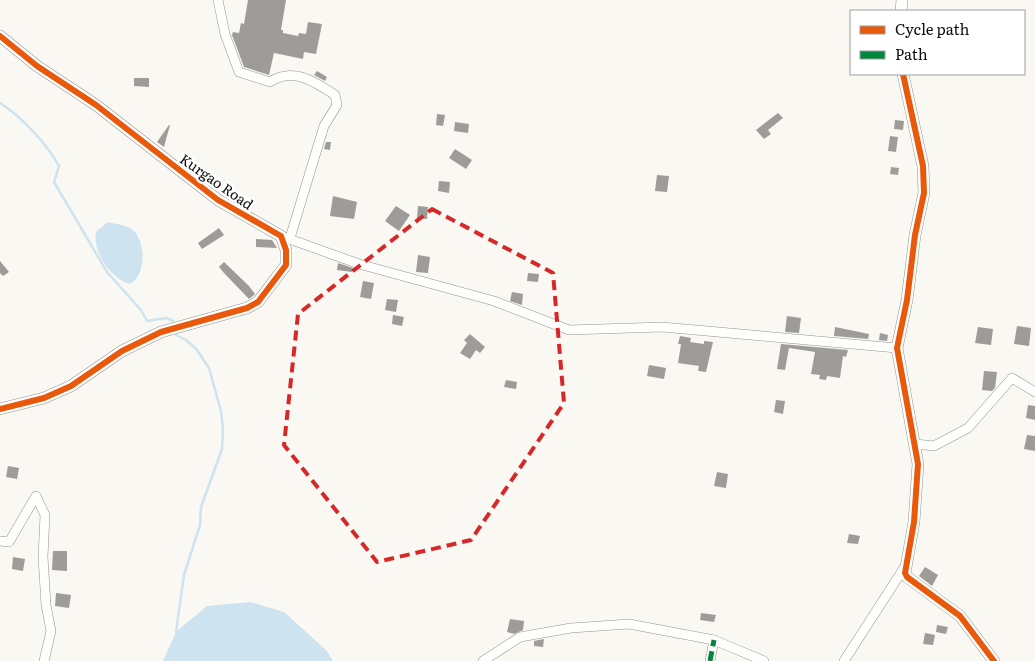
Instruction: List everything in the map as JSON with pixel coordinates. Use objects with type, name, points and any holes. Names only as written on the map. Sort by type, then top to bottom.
[{"type":"street","points":[[0,408],[44,398],[71,386],[122,351],[161,332],[247,308],[258,302],[286,265],[285,237],[324,126],[336,105],[335,95],[304,77],[281,75],[270,82],[239,72],[225,34],[218,0]]},
{"type":"street","name":"Kurgao Road","points":[[0,36],[37,66],[96,105],[218,200],[285,237]]},
{"type":"street","points":[[844,661],[904,568],[913,529],[918,464],[897,348],[907,300],[914,235],[924,193],[923,166],[903,75]]},
{"type":"street","points":[[285,237],[359,264],[494,301],[569,330],[662,327],[897,348]]},
{"type":"street","points":[[915,444],[934,446],[968,428],[1012,378],[1035,392]]},
{"type":"street","points":[[0,541],[9,542],[36,496],[45,515],[43,557],[46,604],[51,631],[44,661]]},
{"type":"street","points":[[904,568],[907,577],[960,616],[994,661]]},
{"type":"street","points":[[483,661],[520,637],[571,628],[629,624],[714,640],[764,661]]},
{"type":"street","points":[[710,661],[714,640]]},
{"type":"highlighted area","points":[[432,209],[553,273],[564,403],[471,540],[377,562],[284,445],[298,314]]},
{"type":"water","points":[[108,222],[125,226],[134,231],[141,244],[141,267],[139,274],[130,284],[116,277],[110,271],[104,264],[97,248],[96,232]]},
{"type":"water","points":[[251,602],[284,612],[326,650],[333,661],[163,661],[176,632],[207,606]]},
{"type":"building","points":[[248,0],[286,0],[281,30],[283,30],[283,33],[298,36],[299,33],[306,34],[308,22],[322,24],[316,54],[304,52],[303,59],[274,53],[269,75],[244,67],[232,35],[233,32],[239,33],[241,23],[244,24]]},
{"type":"building","points":[[317,71],[327,77],[325,81],[314,75]]},
{"type":"building","points":[[134,78],[149,78],[149,87],[134,86]]},
{"type":"building","points":[[778,113],[783,118],[768,130],[771,134],[764,139],[756,130]]},
{"type":"building","points":[[437,114],[445,115],[443,126],[436,125]]},
{"type":"building","points":[[895,120],[904,121],[903,130],[894,129]]},
{"type":"building","points":[[455,122],[469,124],[468,133],[454,131]]},
{"type":"building","points":[[170,125],[164,147],[157,142]]},
{"type":"building","points":[[890,136],[898,137],[896,152],[888,151]]},
{"type":"building","points":[[326,142],[331,142],[330,150],[324,149]]},
{"type":"building","points":[[455,149],[472,160],[466,169],[449,158]]},
{"type":"building","points":[[891,167],[899,168],[898,175],[890,174]]},
{"type":"building","points":[[657,175],[669,176],[667,192],[655,191]]},
{"type":"building","points":[[439,181],[450,182],[449,193],[438,191]]},
{"type":"building","points":[[333,196],[357,202],[354,219],[330,216]]},
{"type":"building","points":[[396,206],[410,215],[399,231],[385,221]]},
{"type":"building","points":[[418,206],[428,207],[427,219],[417,218]]},
{"type":"building","points":[[219,228],[224,235],[202,249],[198,243]]},
{"type":"building","points":[[256,239],[272,240],[277,248],[256,247]]},
{"type":"building","points":[[418,255],[430,257],[428,273],[416,272]]},
{"type":"building","points":[[0,261],[9,272],[3,276],[0,273]]},
{"type":"building","points":[[224,262],[249,286],[255,294],[253,296],[249,299],[224,273],[219,267]]},
{"type":"building","points":[[338,263],[353,268],[352,272],[337,270]]},
{"type":"building","points":[[528,273],[539,274],[538,282],[527,281]]},
{"type":"building","points":[[363,281],[374,283],[371,299],[360,297]]},
{"type":"building","points":[[512,292],[523,294],[522,305],[510,301]]},
{"type":"building","points":[[387,299],[398,300],[396,312],[385,310]]},
{"type":"building","points":[[393,315],[404,317],[402,326],[392,324]]},
{"type":"building","points":[[787,316],[801,318],[799,333],[785,332]]},
{"type":"building","points":[[1017,326],[1031,328],[1029,346],[1014,344]]},
{"type":"building","points":[[835,327],[869,334],[868,339],[834,336]]},
{"type":"building","points":[[978,327],[993,329],[991,345],[975,343]]},
{"type":"building","points":[[880,333],[888,335],[887,341],[879,340]]},
{"type":"building","points":[[470,334],[485,347],[480,353],[476,350],[470,359],[460,353],[467,343],[464,340]]},
{"type":"building","points":[[680,336],[691,338],[690,342],[704,344],[704,341],[713,342],[706,372],[698,371],[699,366],[678,363],[681,344],[678,344]]},
{"type":"building","points":[[781,344],[848,350],[846,357],[843,356],[840,378],[827,376],[826,380],[819,379],[820,375],[811,374],[815,352],[789,348],[785,370],[777,369]]},
{"type":"building","points":[[649,365],[666,368],[664,379],[647,376]]},
{"type":"building","points":[[984,371],[997,372],[995,388],[992,391],[982,390]]},
{"type":"building","points":[[506,380],[517,382],[516,389],[504,387]]},
{"type":"building","points":[[776,400],[785,401],[783,414],[774,412]]},
{"type":"building","points":[[1028,405],[1035,406],[1035,420],[1026,418]]},
{"type":"building","points":[[1027,435],[1035,436],[1035,451],[1024,449]]},
{"type":"building","points":[[8,466],[19,468],[17,479],[6,477]]},
{"type":"building","points":[[717,472],[728,474],[726,488],[714,486]]},
{"type":"building","points":[[849,534],[860,536],[858,544],[847,543]]},
{"type":"building","points":[[53,551],[67,551],[67,571],[52,570]]},
{"type":"building","points":[[13,557],[25,559],[23,571],[12,569]]},
{"type":"building","points":[[925,567],[938,575],[932,586],[919,576]]},
{"type":"building","points":[[56,593],[71,595],[69,608],[55,606]]},
{"type":"building","points":[[701,613],[716,615],[714,622],[700,620]]},
{"type":"building","points":[[510,619],[524,621],[523,630],[514,634],[507,632]]},
{"type":"building","points":[[937,625],[948,627],[946,634],[936,632]]},
{"type":"building","points":[[925,633],[935,635],[933,645],[923,644]]},
{"type":"building","points":[[544,639],[543,647],[534,646],[534,641]]},
{"type":"waterway","points":[[0,103],[25,123],[54,158],[59,166],[54,182],[107,272],[141,310],[147,321],[166,318],[173,321]]},
{"type":"waterway","points":[[176,335],[186,340],[197,350],[209,368],[221,411],[223,429],[222,449],[201,507],[200,525],[184,575],[176,632]]},
{"type":"marked path","points":[[710,661],[714,640]]},
{"type":"cycle path","points":[[0,36],[37,66],[96,105],[218,200],[281,236],[286,250],[286,265],[258,302],[247,308],[161,332],[122,351],[71,386],[44,398],[0,409]]},
{"type":"cycle path","points":[[903,75],[923,166],[924,193],[915,235],[907,300],[897,348],[918,464],[914,522],[905,573],[907,577],[960,616],[994,661]]}]
